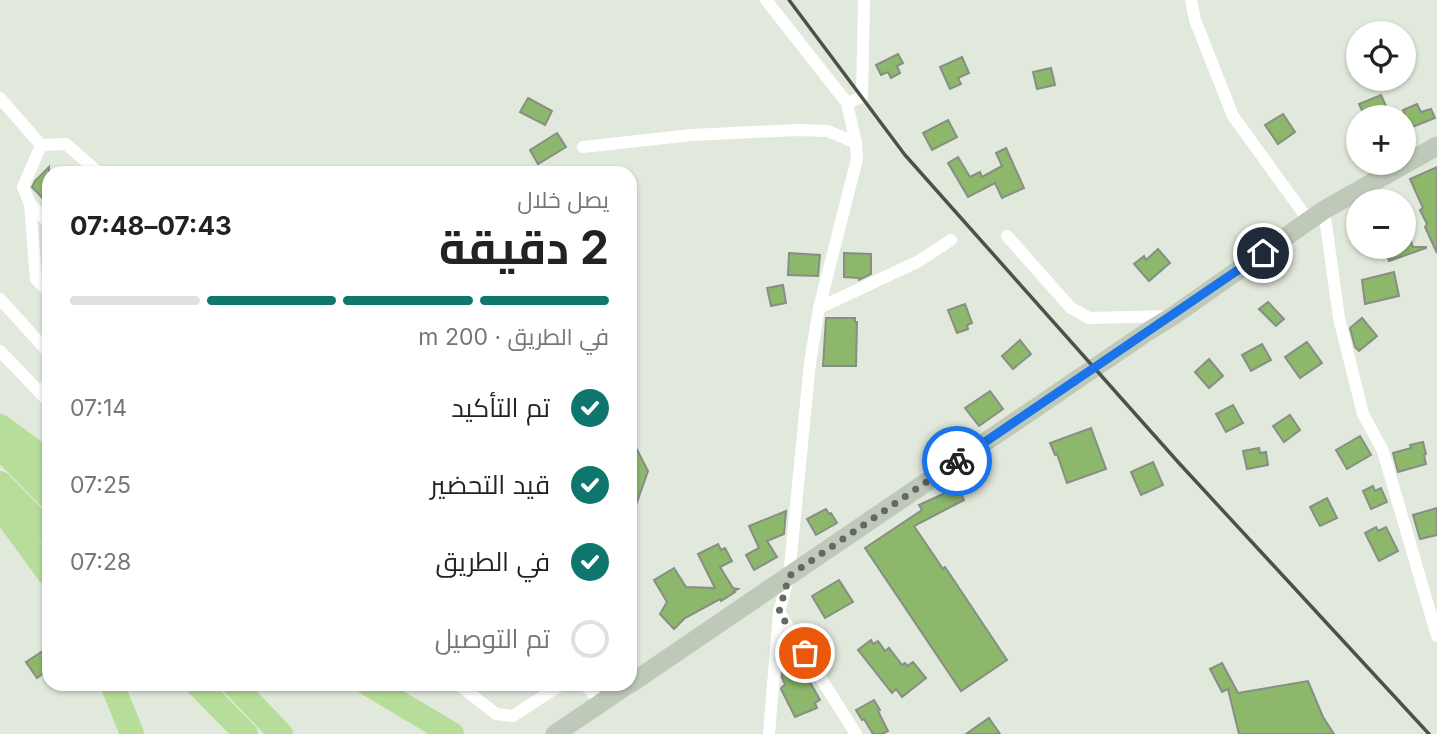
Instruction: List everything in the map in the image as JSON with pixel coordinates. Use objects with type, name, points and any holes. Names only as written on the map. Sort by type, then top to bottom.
[{"type":"highway","points":[[0,426],[42,457]]},
{"type":"highway","points":[[0,447],[42,490]]},
{"type":"highway","points":[[0,482],[42,526]]},
{"type":"highway","points":[[0,507],[42,564]]},
{"type":"highway","points":[[115,691],[132,734]]},
{"type":"highway","points":[[204,691],[246,734]]},
{"type":"highway","points":[[240,691],[281,734]]},
{"type":"highway","points":[[380,691],[452,734]]},
{"type":"main road","points":[[637,679],[1316,216],[1437,146]]},
{"type":"main road","points":[[555,734],[620,691]]},
{"type":"street","points":[[766,0],[847,103],[857,159],[819,307],[810,363],[789,576],[779,612],[769,734]]},
{"type":"street","points":[[847,103],[862,97],[864,0]]},
{"type":"street","points":[[1191,0],[1195,20],[1233,116],[1316,216],[1363,414],[1383,451],[1437,636]]},
{"type":"street","points":[[0,98],[41,145]]},
{"type":"street","points":[[583,147],[692,135],[798,130],[828,131],[856,143]]},
{"type":"street","points":[[41,145],[66,144],[91,166]]},
{"type":"street","points":[[41,145],[23,187],[30,204],[36,279],[42,285]]},
{"type":"street","points":[[30,204],[42,216]]},
{"type":"street","points":[[1007,236],[1071,308],[1089,318],[1173,316]]},
{"type":"street","points":[[819,307],[919,261],[951,240]]},
{"type":"street","points":[[0,299],[42,345]]},
{"type":"street","points":[[0,351],[42,395]]},
{"type":"street","points":[[779,612],[856,734]]},
{"type":"street","points":[[467,691],[496,714],[513,716],[551,691]]},
{"type":"street","points":[[591,691],[602,703]]},
{"type":"building","points":[[898,54],[903,63],[897,66],[900,73],[891,78],[888,72],[881,75],[876,65]]},
{"type":"building","points":[[962,57],[969,73],[958,78],[961,84],[950,89],[940,67]]},
{"type":"building","points":[[1051,68],[1055,85],[1037,89],[1033,72]]},
{"type":"building","points":[[1381,95],[1386,105],[1359,105]]},
{"type":"building","points":[[528,98],[552,111],[545,125],[520,112]]},
{"type":"building","points":[[1417,104],[1421,112],[1431,109],[1435,118],[1416,126],[1415,105]]},
{"type":"building","points":[[1283,114],[1295,132],[1278,144],[1265,125]]},
{"type":"building","points":[[948,120],[957,137],[932,150],[923,133]]},
{"type":"building","points":[[557,133],[566,147],[538,164],[530,150]]},
{"type":"building","points":[[1006,148],[1024,188],[1002,198],[995,183],[968,197],[948,163],[958,157],[970,177],[980,172],[982,177],[1002,166],[996,153]]},
{"type":"building","points":[[1437,167],[1437,253],[1425,227],[1427,224],[1420,210],[1423,208],[1410,179]]},
{"type":"building","points":[[42,174],[42,198],[32,187]]},
{"type":"building","points":[[1158,249],[1170,263],[1149,281],[1134,264],[1144,256],[1146,260]]},
{"type":"building","points":[[789,253],[820,255],[818,276],[788,275]]},
{"type":"building","points":[[844,253],[871,254],[871,274],[859,280],[844,277]]},
{"type":"building","points":[[1394,272],[1399,296],[1365,304],[1362,280]]},
{"type":"building","points":[[783,285],[786,303],[771,306],[767,288]]},
{"type":"building","points":[[1268,302],[1284,319],[1276,326],[1259,309]]},
{"type":"building","points":[[965,304],[972,323],[967,325],[968,329],[957,333],[948,310]]},
{"type":"building","points":[[826,318],[855,318],[856,366],[823,366]]},
{"type":"building","points":[[1362,318],[1377,336],[1359,351],[1355,347],[1350,328]]},
{"type":"building","points":[[1020,340],[1031,354],[1013,369],[1002,356]]},
{"type":"building","points":[[1307,342],[1322,363],[1300,378],[1285,357]]},
{"type":"building","points":[[1262,344],[1271,360],[1251,371],[1242,355]]},
{"type":"building","points":[[1209,359],[1223,376],[1209,388],[1195,372]]},
{"type":"building","points":[[990,391],[1003,409],[979,426],[965,408]]},
{"type":"building","points":[[1233,405],[1243,423],[1226,432],[1216,414]]},
{"type":"building","points":[[1290,415],[1300,430],[1284,442],[1273,426]]},
{"type":"building","points":[[1091,428],[1106,469],[1067,483],[1057,454],[1055,455],[1050,443]]},
{"type":"building","points":[[1360,436],[1371,455],[1347,469],[1336,450]]},
{"type":"building","points":[[1423,442],[1426,464],[1398,472],[1393,453]]},
{"type":"building","points":[[1259,448],[1260,453],[1266,452],[1268,465],[1247,469],[1243,451]]},
{"type":"building","points":[[637,450],[648,471],[637,502]]},
{"type":"building","points":[[1153,462],[1163,485],[1141,495],[1131,472]]},
{"type":"building","points":[[1373,486],[1375,491],[1381,488],[1387,502],[1371,509],[1363,491]]},
{"type":"building","points":[[958,487],[964,500],[914,526],[1007,660],[961,691],[865,548],[922,510],[919,505]]},
{"type":"building","points":[[1327,498],[1337,518],[1320,526],[1310,507]]},
{"type":"building","points":[[1437,508],[1437,535],[1420,539],[1413,515]]},
{"type":"building","points":[[826,509],[837,523],[816,535],[807,519]]},
{"type":"building","points":[[786,511],[784,534],[767,541],[777,557],[754,570],[746,555],[759,548],[749,526]]},
{"type":"building","points":[[1376,527],[1378,531],[1386,527],[1398,551],[1379,561],[1365,533]]},
{"type":"building","points":[[718,544],[721,550],[725,548],[732,561],[720,567],[733,588],[738,589],[721,601],[720,599],[685,618],[674,629],[660,614],[667,602],[654,580],[674,568],[686,587],[715,588],[698,554]]},
{"type":"building","points":[[839,580],[853,602],[825,618],[812,596]]},
{"type":"building","points":[[871,640],[873,644],[878,641],[885,651],[889,648],[902,665],[905,663],[907,666],[913,662],[926,678],[902,697],[896,689],[892,693],[858,650]]},
{"type":"building","points":[[788,643],[820,700],[815,703],[817,708],[795,717],[781,689],[785,685],[782,677],[785,644]]},
{"type":"building","points":[[42,652],[42,674],[37,678],[26,662]]},
{"type":"building","points":[[1222,663],[1238,693],[1308,681],[1323,717],[1334,734],[1239,734],[1228,689],[1222,692],[1210,669]]},
{"type":"building","points":[[874,700],[888,731],[882,734],[873,734],[856,710]]},
{"type":"building","points":[[989,718],[1000,734],[966,734]]},
{"type":"railway","points":[[789,0],[905,155],[1178,462],[1429,734]]},
{"type":"way so far","points":[[805,653],[779,612],[789,576],[957,461]]},
{"type":"route","points":[[957,461],[1263,253]]}]
